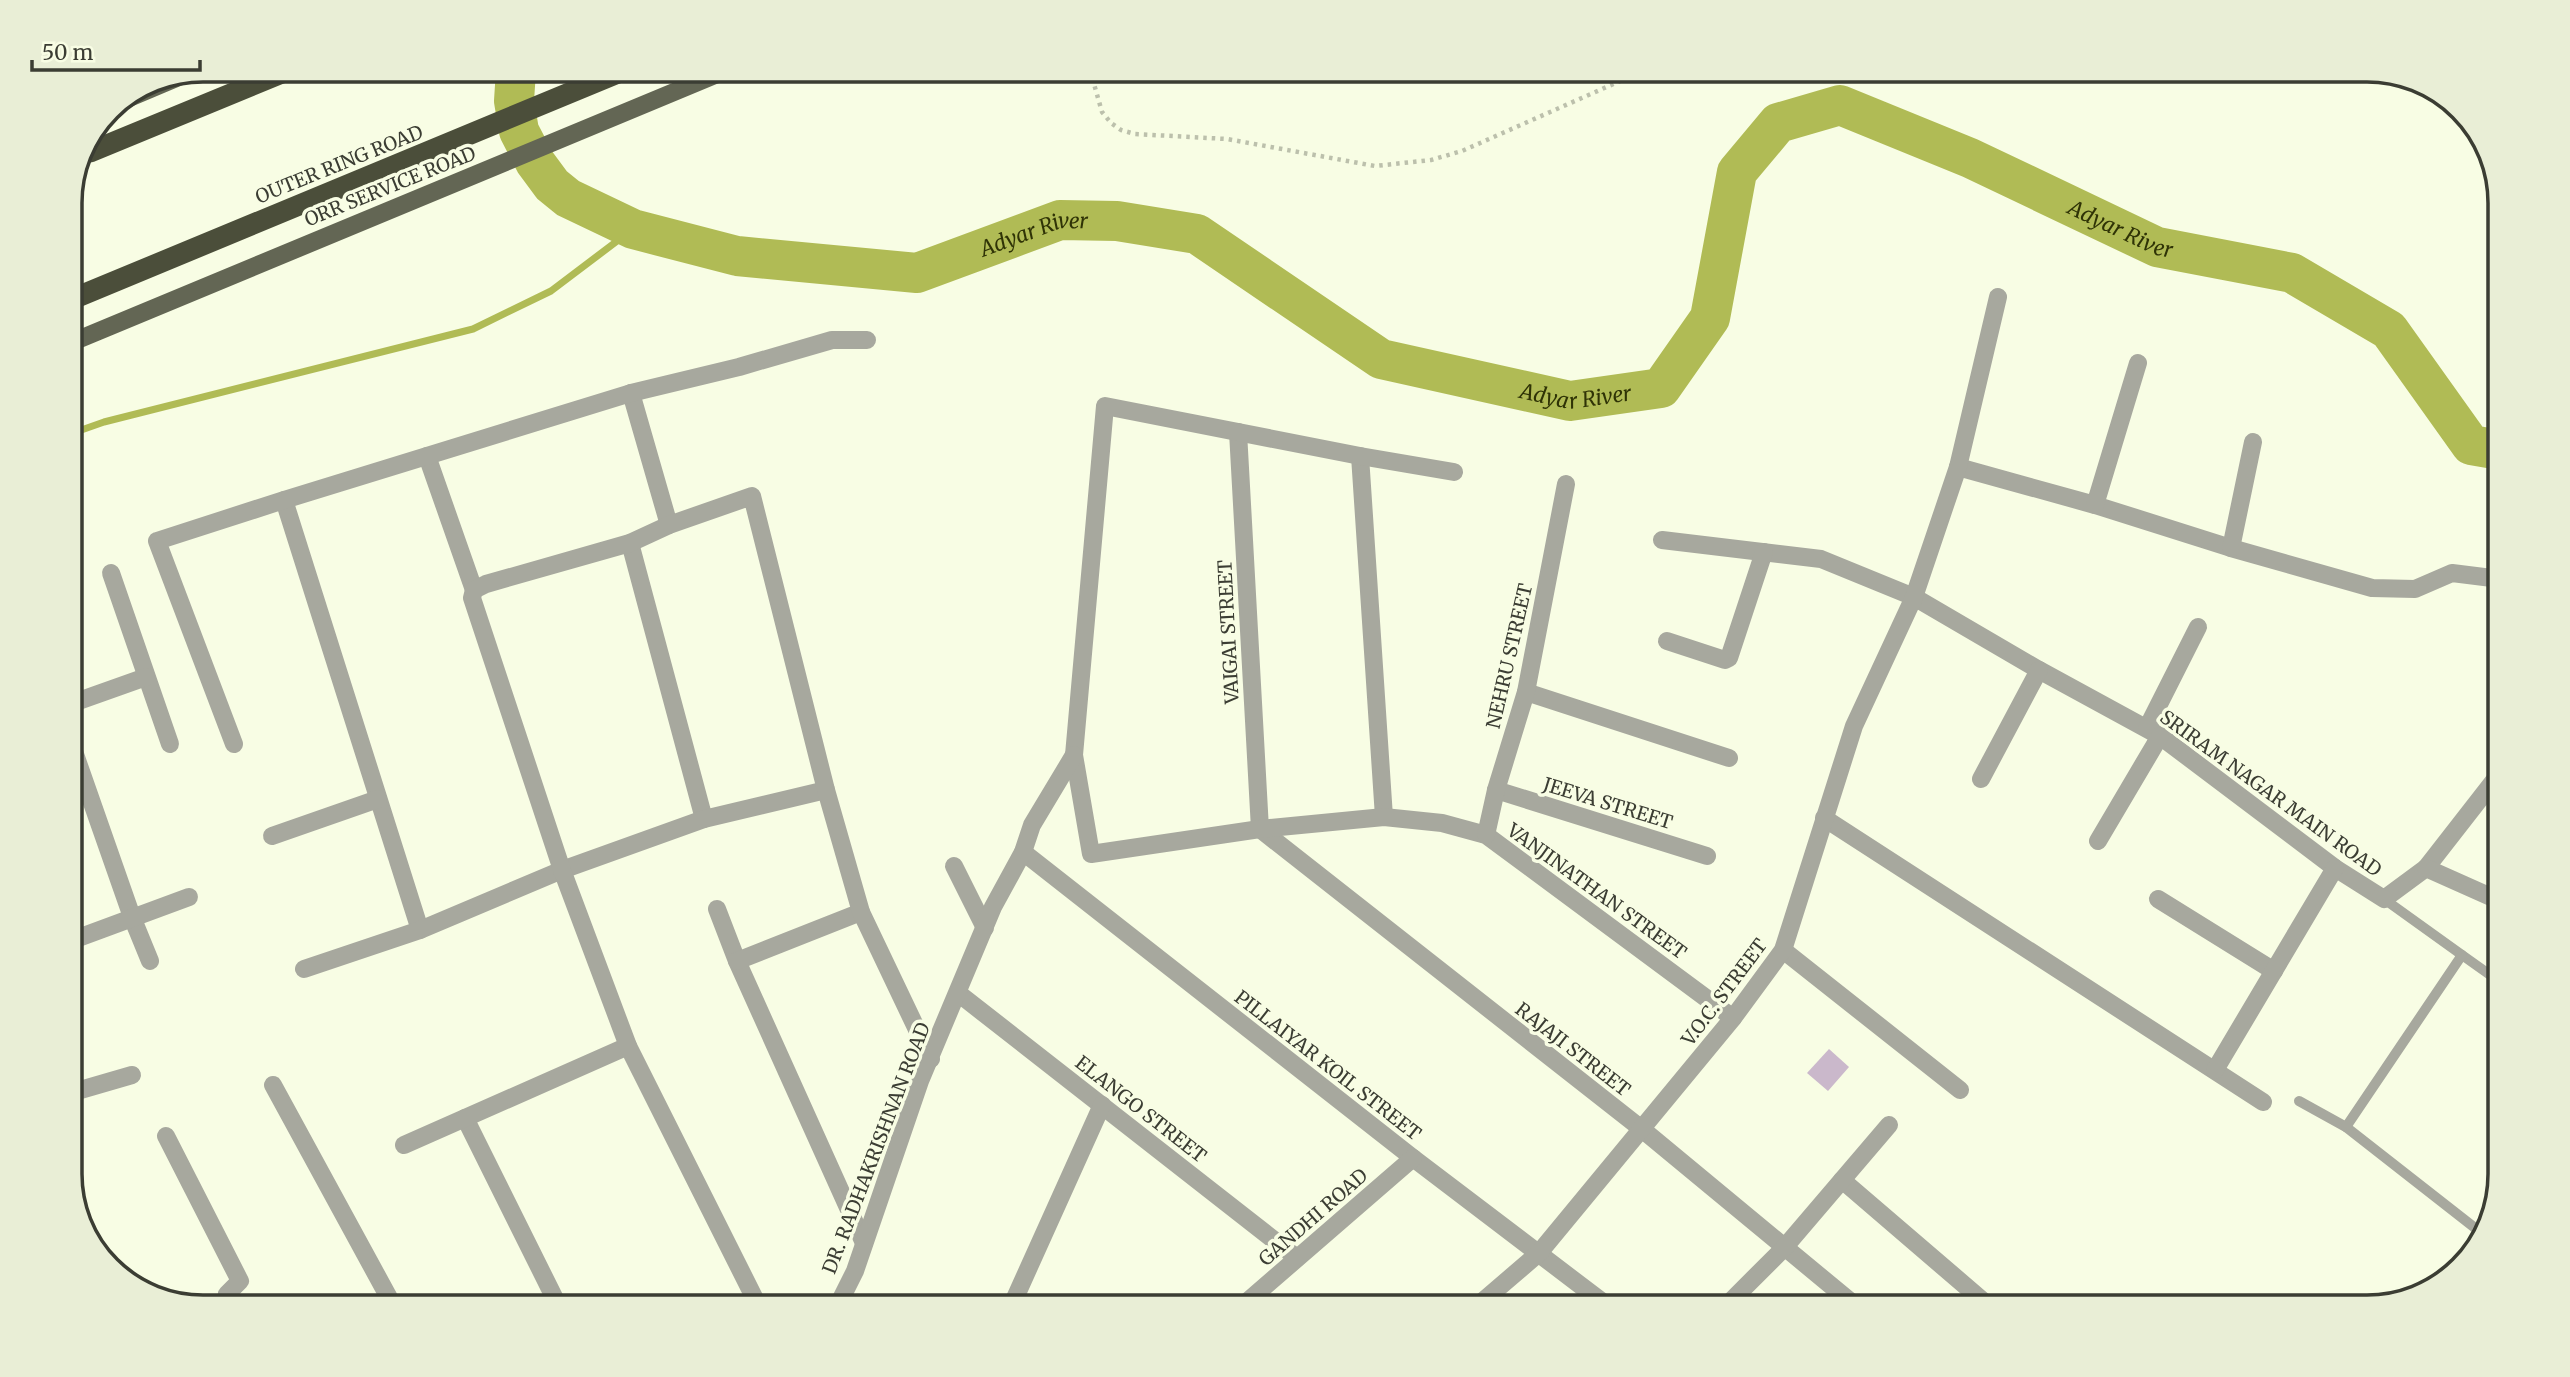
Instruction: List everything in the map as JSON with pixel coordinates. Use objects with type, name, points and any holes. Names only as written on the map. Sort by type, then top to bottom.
[{"type":"highway","points":[[95,150],[260,82]]},
{"type":"highway","name":"OUTER RING ROAD","points":[[83,295],[597,82]]},
{"type":"main road","name":"ORR SERVICE ROAD","points":[[83,338],[698,82]]},
{"type":"street","name":"V.O.C. STREET","points":[[1490,1295],[1539,1253],[1643,1130],[1733,1018],[1783,950],[1854,726],[1914,597],[1958,467],[1998,297]]},
{"type":"street","points":[[234,744],[158,541],[631,393],[739,367],[832,340],[867,340]]},
{"type":"street","points":[[2095,505],[2138,363]]},
{"type":"street","points":[[631,393],[669,525]]},
{"type":"street","points":[[1074,755],[1105,406],[1360,456],[1454,471]]},
{"type":"street","name":"VAIGAI STREET","points":[[1238,432],[1260,829]]},
{"type":"street","points":[[2231,548],[2253,442]]},
{"type":"street","points":[[427,456],[474,590],[472,598],[562,870],[628,1046],[753,1295]]},
{"type":"street","points":[[1360,456],[1384,817]]},
{"type":"street","points":[[1958,467],[2372,588],[2415,589],[2452,573],[2487,577]]},
{"type":"street","name":"NEHRU STREET","points":[[1486,835],[1496,790],[1526,692],[1566,484]]},
{"type":"street","points":[[474,590],[486,584],[630,543],[669,525],[752,496],[826,790],[861,912],[931,1059]]},
{"type":"street","points":[[284,500],[419,930]]},
{"type":"street","name":"SRIRAM NAGAR MAIN ROAD","points":[[1662,540],[1821,559],[1914,597],[2153,732],[2335,868],[2384,899]]},
{"type":"street","points":[[630,543],[704,819]]},
{"type":"street","points":[[1667,640],[1725,660],[1729,658],[1764,552]]},
{"type":"street","points":[[111,573],[170,744]]},
{"type":"street","points":[[2098,841],[2153,732],[2198,627]]},
{"type":"street","points":[[1980,779],[2039,670]]},
{"type":"street","points":[[83,699],[146,677]]},
{"type":"street","points":[[1526,692],[1729,758]]},
{"type":"street","name":"DR. RADHAKRISHNAN ROAD","points":[[843,1295],[855,1270],[920,1081],[993,907],[1023,852],[1031,825],[1074,755]]},
{"type":"street","name":"VANJINATHAN STREET","points":[[1074,755],[1091,854],[1260,829],[1384,817],[1442,823],[1486,835],[1733,1018]]},
{"type":"street","points":[[83,777],[150,961]]},
{"type":"street","points":[[304,969],[419,930],[562,870],[704,819],[826,790]]},
{"type":"street","name":"JEEVA STREET","points":[[1496,790],[1707,856]]},
{"type":"street","points":[[2384,899],[2426,868],[2488,790]]},
{"type":"street","points":[[272,836],[378,799]]},
{"type":"street","points":[[1824,818],[2263,1101]]},
{"type":"street","name":"RAJAJI STREET","points":[[1260,829],[1643,1130],[1842,1295]]},
{"type":"street","name":"PILLAIYAR KOIL STREET","points":[[1023,852],[1413,1158],[1593,1295]]},
{"type":"street","points":[[954,866],[985,928]]},
{"type":"street","points":[[2215,1070],[2335,868]]},
{"type":"street","points":[[2426,868],[2488,896]]},
{"type":"street","points":[[83,936],[189,897]]},
{"type":"street","points":[[2158,899],[2274,971]]},
{"type":"street","points":[[717,909],[737,961],[864,1243]]},
{"type":"street","points":[[737,961],[861,912]]},
{"type":"street","points":[[1783,950],[1960,1090]]},
{"type":"street","name":"ELANGO STREET","points":[[958,993],[1297,1258]]},
{"type":"street","points":[[404,1145],[628,1046]]},
{"type":"street","points":[[83,1089],[132,1075]]},
{"type":"street","points":[[273,1085],[387,1295]]},
{"type":"street","points":[[1016,1295],[1102,1105]]},
{"type":"street","points":[[465,1118],[553,1295]]},
{"type":"street","points":[[1737,1295],[1783,1248],[1889,1125]]},
{"type":"street","points":[[166,1136],[240,1281],[228,1295]]},
{"type":"street","name":"GANDHI ROAD","points":[[1255,1295],[1413,1158]]},
{"type":"street","points":[[1842,1180],[1976,1295]]},
{"type":"lane","points":[[2384,899],[2488,973]]},
{"type":"lane","points":[[2346,1127],[2462,955]]},
{"type":"lane","points":[[2299,1101],[2346,1127],[2475,1228]]},
{"type":"path","points":[[1093,82],[1102,112],[1121,130],[1162,136],[1227,139],[1375,166],[1431,160],[1462,151],[1619,82]]},
{"type":"building","points":[[1829,1049],[1849,1067],[1828,1091],[1807,1073]]},
{"type":"waterway","name":"Adyar River","points":[[515,82],[514,101],[519,131],[535,162],[552,185],[568,198],[633,229],[737,256],[917,273],[1060,220],[1117,221],[1197,234],[1381,359],[1570,401],[1661,388],[1710,318],[1737,172],[1778,123],[1840,105],[1970,158],[2157,247],[2292,273],[2389,330],[2471,445],[2487,448]]},
{"type":"waterway","points":[[83,429],[473,329],[551,291],[633,229]]}]
